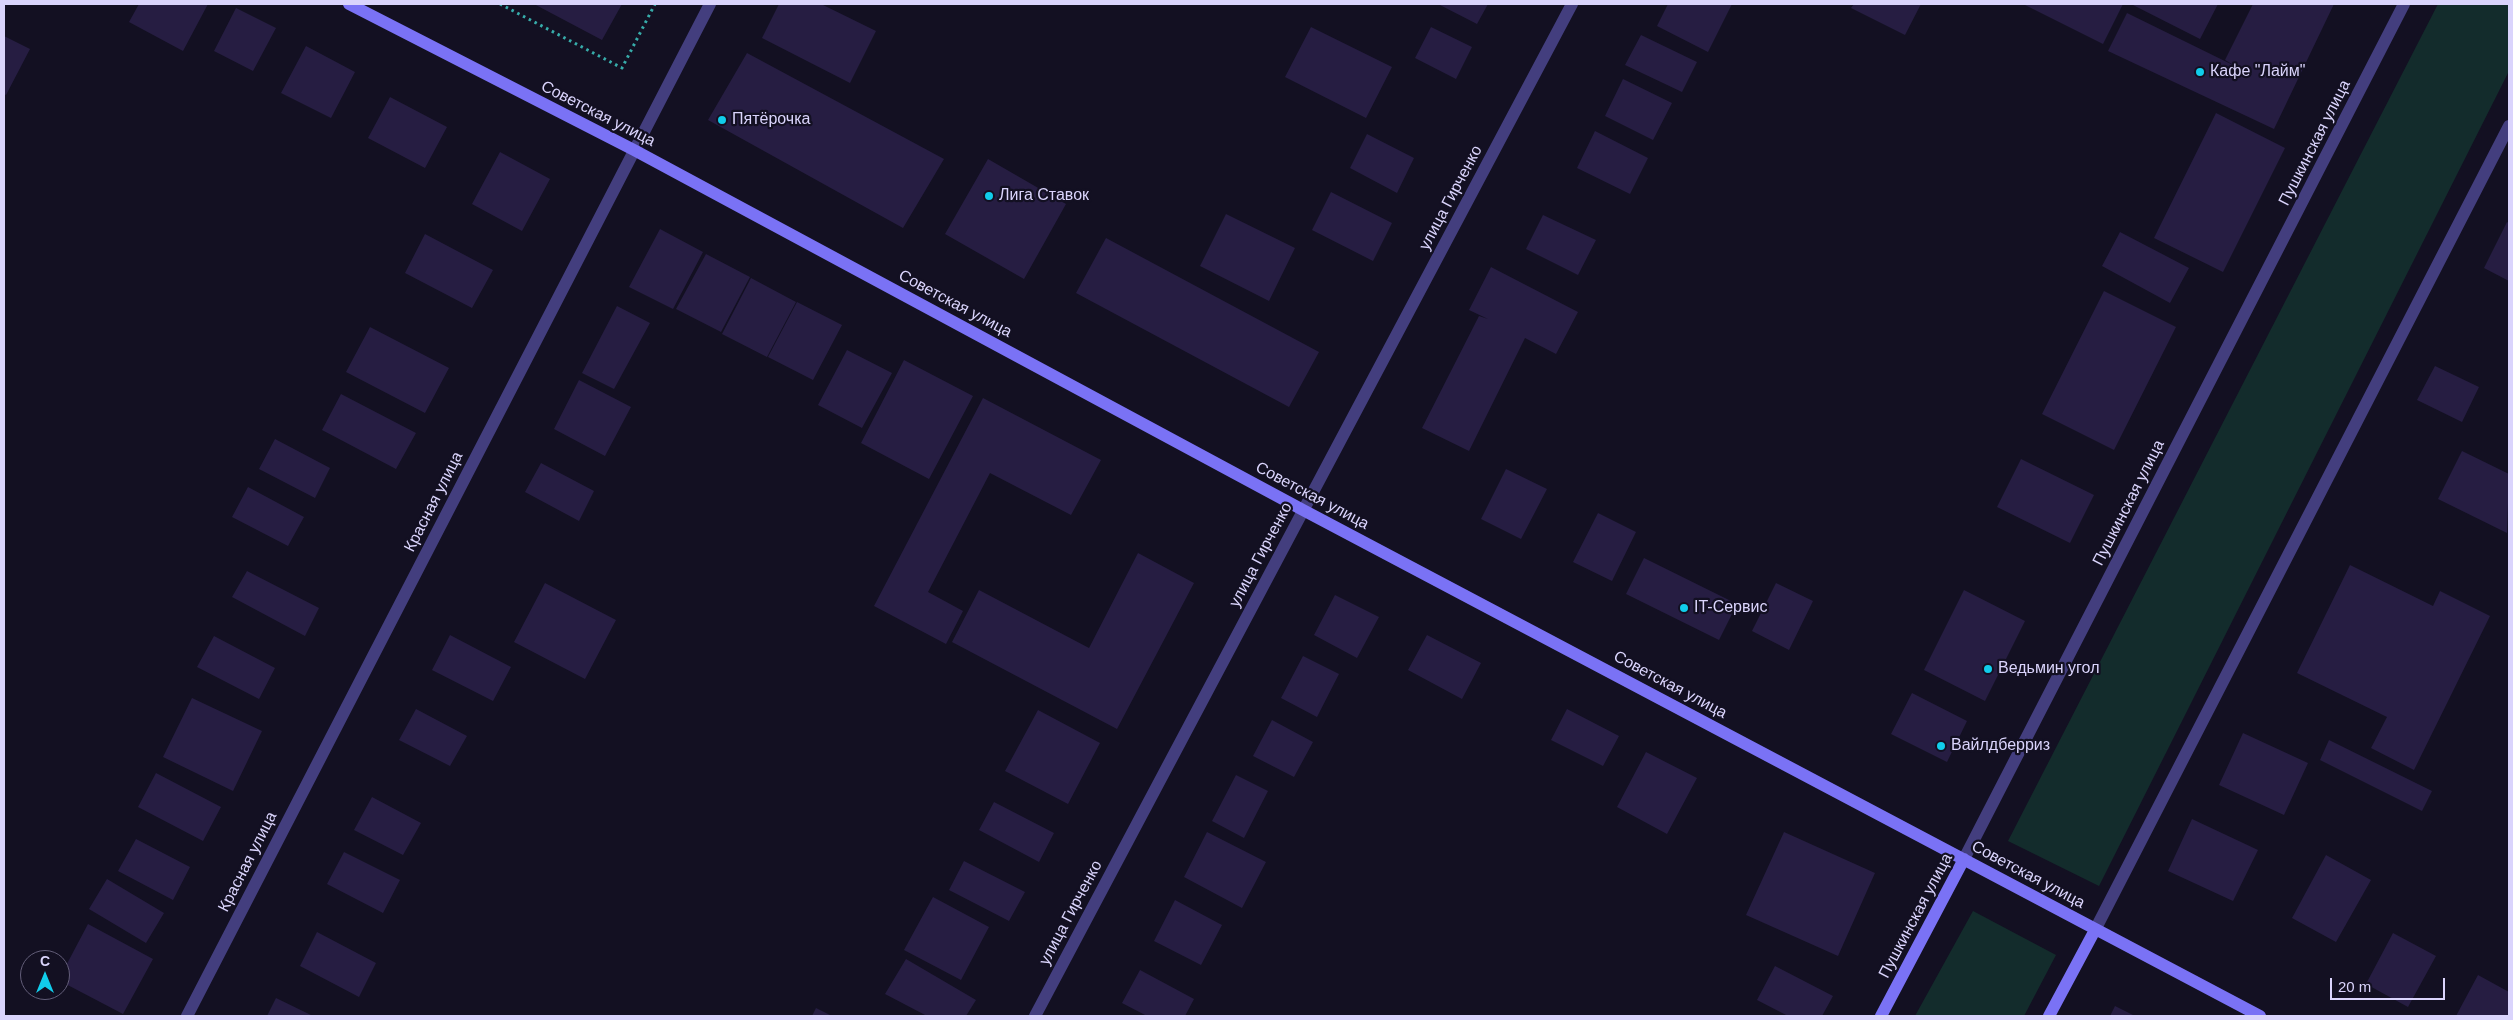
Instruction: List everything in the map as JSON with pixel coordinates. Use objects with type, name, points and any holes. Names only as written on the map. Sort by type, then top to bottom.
[{"type":"street","name":"Советская улица","points":[[349,4],[634,150],[1304,510],[2260,1016]]},
{"type":"street","name":"Красная улица","points":[[187,1016],[710,4]]},
{"type":"street","name":"улица Гирченко","points":[[1035,1016],[1572,4]]},
{"type":"street","name":"Пушкинская улица","points":[[1881,1016],[1964,859],[2404,4]]},
{"type":"street","points":[[2049,1016],[2509,126]]},
{"type":"path","points":[[500,4],[622,68],[655,4]]},
{"type":"green space","points":[[2438,4],[2509,4],[2509,71],[2099,886],[2008,841]]},
{"type":"green space","points":[[1973,911],[2056,955],[2024,1016],[1915,1016]]},
{"type":"building","points":[[139,4],[208,4],[183,51],[129,22]]},
{"type":"building","points":[[534,4],[622,4],[602,40]]},
{"type":"building","points":[[779,4],[821,4],[876,31],[850,83],[762,38]]},
{"type":"building","points":[[1438,4],[1488,4],[1477,24]]},
{"type":"building","points":[[1668,4],[1732,4],[1708,52],[1657,26]]},
{"type":"building","points":[[1854,4],[1921,4],[1905,35],[1851,8]]},
{"type":"building","points":[[2023,4],[2123,4],[2103,44]]},
{"type":"building","points":[[2131,4],[2218,4],[2200,39]]},
{"type":"building","points":[[2253,4],[2334,4],[2274,129],[2108,51],[2127,13],[2237,67],[2225,60]]},
{"type":"building","points":[[236,8],[276,28],[253,71],[214,51]]},
{"type":"building","points":[[1311,27],[1392,67],[1366,118],[1285,77]]},
{"type":"building","points":[[1431,27],[1472,47],[1456,79],[1415,58]]},
{"type":"building","points":[[1641,35],[1697,62],[1682,92],[1625,65]]},
{"type":"building","points":[[4,36],[30,49],[6,95],[4,94]]},
{"type":"building","points":[[306,46],[355,72],[331,118],[281,93]]},
{"type":"building","points":[[747,53],[944,159],[903,228],[708,120]]},
{"type":"building","points":[[1623,79],[1672,103],[1653,140],[1605,116]]},
{"type":"building","points":[[390,97],[447,127],[425,168],[368,138]]},
{"type":"building","points":[[2216,113],[2285,148],[2223,272],[2154,238]]},
{"type":"building","points":[[1595,131],[1648,158],[1630,194],[1577,168]]},
{"type":"building","points":[[1367,134],[1414,158],[1397,193],[1350,168]]},
{"type":"building","points":[[500,152],[550,179],[522,231],[472,204]]},
{"type":"building","points":[[988,159],[1066,204],[1024,279],[945,234]]},
{"type":"building","points":[[1331,192],[1392,223],[1373,261],[1312,230]]},
{"type":"building","points":[[1226,214],[1295,248],[1269,301],[1200,266]]},
{"type":"building","points":[[1543,215],[1596,240],[1578,275],[1526,249]]},
{"type":"building","points":[[2507,222],[2509,223],[2509,281],[2484,268]]},
{"type":"building","points":[[660,229],[703,252],[673,309],[629,287]]},
{"type":"building","points":[[2120,232],[2189,268],[2170,303],[2102,266]]},
{"type":"building","points":[[425,234],[493,270],[472,308],[405,273]]},
{"type":"building","points":[[1106,238],[1319,352],[1289,407],[1076,293]]},
{"type":"building","points":[[706,254],[750,277],[721,332],[676,309]]},
{"type":"building","points":[[1491,267],[1578,312],[1556,354],[1525,338],[1469,451],[1422,428],[1479,316],[1488,319],[1469,310]]},
{"type":"building","points":[[751,278],[796,302],[767,357],[722,334]]},
{"type":"building","points":[[2104,291],[2176,327],[2114,450],[2042,414]]},
{"type":"building","points":[[797,302],[842,325],[813,380],[768,357]]},
{"type":"building","points":[[617,306],[650,323],[614,389],[582,373]]},
{"type":"building","points":[[370,327],[449,368],[425,413],[346,372]]},
{"type":"building","points":[[847,350],[892,373],[862,428],[818,405]]},
{"type":"building","points":[[904,360],[973,396],[929,479],[861,443]]},
{"type":"building","points":[[2435,366],[2479,387],[2462,422],[2417,400]]},
{"type":"building","points":[[579,380],[631,407],[605,456],[554,429]]},
{"type":"building","points":[[341,394],[416,433],[396,469],[322,430]]},
{"type":"building","points":[[983,398],[1101,460],[1071,515],[990,473],[928,592],[963,611],[946,644],[874,606]]},
{"type":"building","points":[[275,439],[330,468],[315,498],[259,469]]},
{"type":"building","points":[[2462,451],[2509,474],[2507,533],[2438,499]]},
{"type":"building","points":[[2021,459],[2094,495],[2070,543],[1997,507]]},
{"type":"building","points":[[541,463],[594,491],[579,521],[525,492]]},
{"type":"building","points":[[1506,469],[1547,489],[1521,539],[1481,519]]},
{"type":"building","points":[[248,487],[304,517],[288,546],[232,517]]},
{"type":"building","points":[[1598,513],[1636,532],[1612,581],[1573,562]]},
{"type":"building","points":[[1138,553],[1194,583],[1117,729],[952,642],[979,590],[1089,648]]},
{"type":"building","points":[[1644,558],[1737,604],[1719,640],[1626,594]]},
{"type":"building","points":[[2350,565],[2433,606],[2440,591],[2490,616],[2414,770],[2371,748],[2387,717],[2297,673]]},
{"type":"building","points":[[247,571],[319,608],[305,636],[232,597]]},
{"type":"building","points":[[545,583],[616,620],[585,679],[514,642]]},
{"type":"building","points":[[1776,583],[1813,601],[1789,650],[1752,631]]},
{"type":"building","points":[[1964,590],[2025,621],[1985,701],[1924,670]]},
{"type":"building","points":[[1335,595],[1379,617],[1357,658],[1314,635]]},
{"type":"building","points":[[450,635],[511,667],[493,701],[432,670]]},
{"type":"building","points":[[1427,635],[1481,663],[1462,699],[1408,670]]},
{"type":"building","points":[[214,636],[275,668],[259,699],[197,667]]},
{"type":"building","points":[[1303,656],[1339,674],[1317,717],[1281,698]]},
{"type":"building","points":[[1912,693],[1967,721],[1947,762],[1891,734]]},
{"type":"building","points":[[192,698],[262,731],[233,791],[163,757]]},
{"type":"building","points":[[416,709],[467,736],[450,766],[399,740]]},
{"type":"building","points":[[1567,709],[1619,736],[1603,766],[1551,740]]},
{"type":"building","points":[[1038,710],[1100,743],[1068,804],[1005,771]]},
{"type":"building","points":[[1272,720],[1313,742],[1294,777],[1253,756]]},
{"type":"building","points":[[2243,733],[2308,763],[2284,815],[2219,785]]},
{"type":"building","points":[[2329,740],[2432,791],[2422,811],[2320,760]]},
{"type":"building","points":[[1646,752],[1697,778],[1667,834],[1617,807]]},
{"type":"building","points":[[156,773],[221,807],[203,841],[138,807]]},
{"type":"building","points":[[1236,775],[1268,791],[1244,838],[1212,821]]},
{"type":"building","points":[[372,797],[421,823],[403,855],[354,830]]},
{"type":"building","points":[[994,802],[1054,833],[1039,862],[979,830]]},
{"type":"building","points":[[2192,819],[2258,850],[2233,901],[2168,871]]},
{"type":"building","points":[[1207,832],[1266,862],[1242,908],[1184,877]]},
{"type":"building","points":[[1784,832],[1875,873],[1838,956],[1746,915]]},
{"type":"building","points":[[136,839],[190,867],[173,900],[118,871]]},
{"type":"building","points":[[344,852],[400,880],[383,913],[327,884]]},
{"type":"building","points":[[2326,855],[2371,880],[2336,942],[2292,918]]},
{"type":"building","points":[[964,861],[1025,892],[1009,921],[949,890]]},
{"type":"building","points":[[107,879],[164,913],[146,943],[89,909]]},
{"type":"building","points":[[933,897],[989,927],[961,980],[904,950]]},
{"type":"building","points":[[1175,900],[1222,925],[1201,965],[1154,941]]},
{"type":"building","points":[[88,924],[153,959],[123,1014],[70,986],[70,958]]},
{"type":"building","points":[[317,932],[376,963],[359,997],[300,966]]},
{"type":"building","points":[[2393,933],[2436,956],[2408,1007],[2366,984]]},
{"type":"building","points":[[906,959],[976,1000],[966,1016],[927,1016],[885,994]]},
{"type":"building","points":[[1775,966],[1833,996],[1822,1016],[1788,1016],[1757,1000]]},
{"type":"building","points":[[1140,970],[1194,999],[1185,1016],[1147,1016],[1122,1003]]},
{"type":"building","points":[[2478,975],[2509,992],[2509,1016],[2456,1016]]},
{"type":"building","points":[[276,998],[313,1016],[267,1016]]},
{"type":"building","points":[[2115,1006],[2135,1016],[2110,1016]]},
{"type":"building","points":[[816,1008],[832,1016],[812,1016]]},
{"type":"place","name":"Кафе \"Лайм\"","points":[[2200,72]]},
{"type":"place","name":"Пятёрочка","points":[[722,120]]},
{"type":"place","name":"Лига Ставок","points":[[989,196]]},
{"type":"place","name":"IT-Сервис","points":[[1684,608]]},
{"type":"place","name":"Ведьмин угол","points":[[1988,669]]},
{"type":"place","name":"Вайлдберриз","points":[[1941,746]]}]
